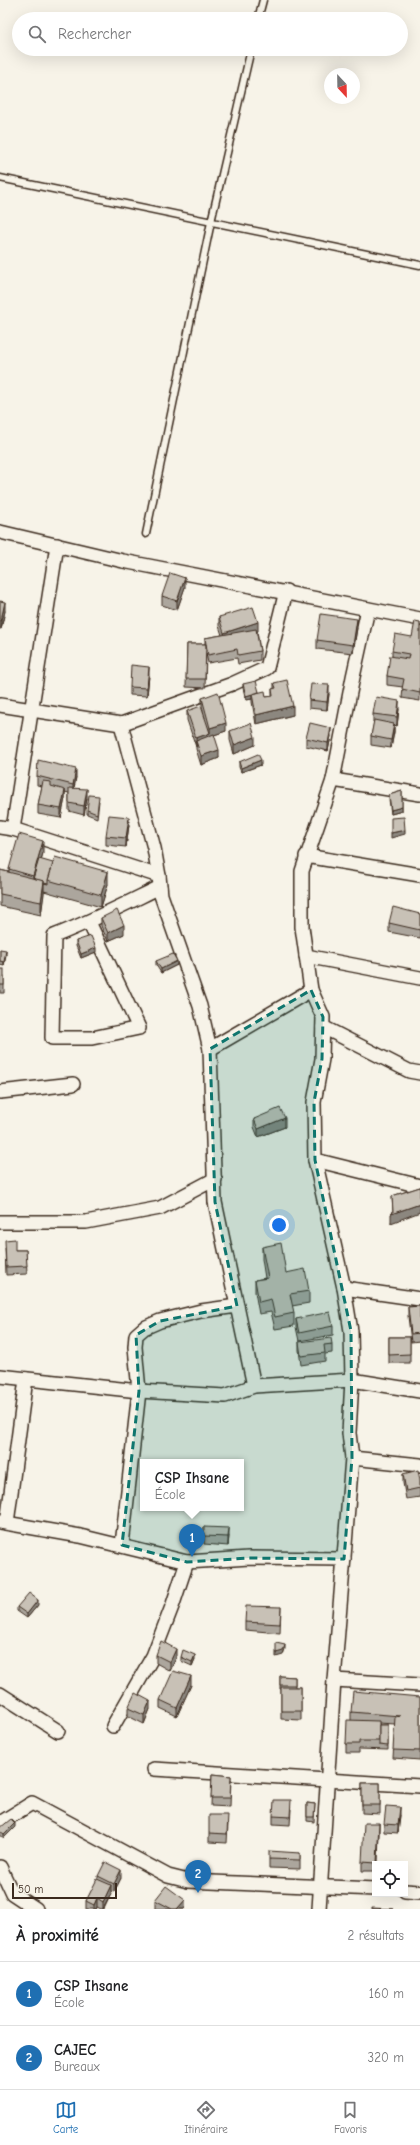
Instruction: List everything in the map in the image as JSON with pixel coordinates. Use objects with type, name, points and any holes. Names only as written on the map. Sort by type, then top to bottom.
[{"type":"street","points":[[0,532],[123,561],[286,591],[368,609],[420,618]]},
{"type":"street","points":[[13,829],[57,545]]},
{"type":"street","points":[[0,705],[121,724],[232,684],[267,668],[286,591]]},
{"type":"street","points":[[318,1909],[334,1680],[352,1458],[350,1434],[352,1380],[351,1330],[344,1288],[315,1160],[314,1102],[322,1059],[323,1017],[311,990],[306,956],[302,927],[302,871],[306,856],[319,825],[334,780],[353,677],[368,609]]},
{"type":"street","points":[[121,724],[154,848],[162,895],[200,1006],[210,1049],[215,1202],[254,1386]]},
{"type":"street","points":[[334,780],[420,794]]},
{"type":"street","points":[[0,827],[13,829],[160,882]]},
{"type":"street","points":[[306,856],[420,875]]},
{"type":"street","points":[[89,922],[139,1028],[92,1038],[52,1038],[54,936],[89,922],[160,882]]},
{"type":"street","points":[[306,956],[420,978]]},
{"type":"street","points":[[210,1049],[311,990]]},
{"type":"street","points":[[323,1027],[409,1071],[420,1073]]},
{"type":"street","points":[[0,1092],[73,1084]]},
{"type":"street","points":[[315,1160],[420,1186]]},
{"type":"street","points":[[0,1222],[86,1222],[160,1208],[214,1179]]},
{"type":"street","points":[[344,1288],[420,1299]]},
{"type":"street","points":[[122,1545],[139,1391],[135,1347],[136,1335],[144,1328],[160,1321],[201,1311],[237,1306]]},
{"type":"street","points":[[0,1376],[139,1391],[225,1396],[254,1386],[352,1380],[420,1391]]},
{"type":"street","points":[[26,1379],[4,1523],[122,1545],[187,1562],[249,1558],[344,1559]]},
{"type":"street","points":[[352,1458],[420,1465]]},
{"type":"street","points":[[112,1726],[153,1656],[187,1562]]},
{"type":"street","points":[[334,1680],[420,1684]]},
{"type":"street","points":[[0,1694],[58,1731]]},
{"type":"street","points":[[154,1769],[420,1786]]},
{"type":"street","points":[[0,1822],[32,1803],[168,1876],[188,1881],[372,1889]]},
{"type":"street","points":[[0,1867],[12,1893],[36,1909]]},
{"type":"street","points":[[408,1891],[420,1892]]},
{"type":"lane","points":[[260,12],[263,0]]},
{"type":"lane","points":[[146,534],[211,222],[249,56]]},
{"type":"lane","points":[[0,178],[420,265]]},
{"type":"highlighted area","points":[[311,990],[323,1017],[322,1059],[314,1102],[315,1160],[351,1331],[352,1458],[344,1559],[249,1558],[187,1562],[122,1545],[139,1391],[136,1335],[160,1321],[237,1306],[215,1202],[210,1049]]},
{"type":"building","points":[[170,573],[185,578],[177,601],[162,596]]},
{"type":"building","points":[[0,601],[5,602],[1,620],[0,620]]},
{"type":"building","points":[[253,607],[258,622],[224,633],[219,617]]},
{"type":"building","points":[[321,614],[357,619],[353,645],[317,640]]},
{"type":"building","points":[[415,621],[420,622],[420,693],[402,689],[404,679],[387,676],[390,656],[408,659],[409,654],[392,651],[395,634],[412,637]]},
{"type":"building","points":[[256,629],[260,651],[238,655],[237,649],[208,655],[205,638]]},
{"type":"building","points":[[187,644],[206,644],[205,679],[186,679]]},
{"type":"building","points":[[131,665],[149,667],[147,688],[130,687]]},
{"type":"building","points":[[287,680],[293,706],[256,715],[252,694],[265,691],[266,697],[273,696],[272,689],[276,688],[274,683]]},
{"type":"building","points":[[256,681],[259,692],[246,696],[243,684]]},
{"type":"building","points":[[311,684],[329,685],[327,702],[309,700]]},
{"type":"building","points":[[218,692],[226,723],[210,728],[202,698]]},
{"type":"building","points":[[376,697],[399,701],[397,717],[373,714]]},
{"type":"building","points":[[201,706],[210,733],[196,738],[187,711]]},
{"type":"building","points":[[374,720],[394,724],[391,740],[371,736]]},
{"type":"building","points":[[251,723],[255,737],[234,745],[230,731]]},
{"type":"building","points":[[310,723],[331,728],[328,743],[306,738]]},
{"type":"building","points":[[214,734],[219,750],[201,756],[196,741]]},
{"type":"building","points":[[258,754],[261,760],[241,768],[239,762]]},
{"type":"building","points":[[38,760],[76,769],[73,785],[37,776]]},
{"type":"building","points":[[43,781],[51,782],[51,786],[65,790],[61,809],[38,805]]},
{"type":"building","points":[[69,788],[87,789],[84,806],[69,803]]},
{"type":"building","points":[[402,791],[402,807],[391,810],[389,795]]},
{"type":"building","points":[[89,795],[99,796],[97,814],[87,810]]},
{"type":"building","points":[[109,815],[129,817],[126,838],[106,836]]},
{"type":"building","points":[[404,817],[405,830],[391,833],[391,818]]},
{"type":"building","points":[[19,834],[43,841],[33,876],[9,869]]},
{"type":"building","points":[[55,857],[108,872],[101,895],[48,880]]},
{"type":"building","points":[[39,859],[53,863],[48,884],[44,883],[44,881],[33,879]]},
{"type":"building","points":[[0,870],[44,881],[41,902],[0,894]]},
{"type":"building","points":[[393,907],[420,914],[420,930],[389,923]]},
{"type":"building","points":[[117,910],[124,925],[108,933],[101,918]]},
{"type":"building","points":[[91,936],[96,948],[81,954],[76,941]]},
{"type":"building","points":[[0,949],[6,950],[4,962],[0,961]]},
{"type":"building","points":[[173,954],[177,961],[161,969],[156,961]]},
{"type":"building","points":[[0,969],[4,969],[4,985],[0,985]]},
{"type":"building","points":[[280,1108],[285,1118],[258,1129],[254,1119]]},
{"type":"building","points":[[420,1187],[420,1204],[391,1214],[393,1212],[392,1196]]},
{"type":"building","points":[[15,1239],[15,1250],[26,1250],[27,1266],[6,1267],[5,1240]]},
{"type":"building","points":[[281,1243],[286,1273],[305,1269],[309,1291],[290,1294],[294,1313],[275,1317],[271,1299],[259,1302],[255,1280],[268,1278],[262,1247]]},
{"type":"building","points":[[420,1306],[420,1333],[411,1334],[408,1307]]},
{"type":"building","points":[[330,1312],[333,1326],[299,1333],[296,1319]]},
{"type":"building","points":[[389,1337],[410,1337],[410,1354],[389,1355]]},
{"type":"building","points":[[331,1338],[332,1344],[324,1345],[325,1353],[301,1356],[299,1342]]},
{"type":"building","points":[[418,1470],[420,1488],[406,1491],[403,1474]]},
{"type":"building","points":[[204,1527],[229,1528],[228,1537],[204,1536]]},
{"type":"building","points":[[29,1593],[38,1600],[27,1614],[17,1607]]},
{"type":"building","points":[[246,1606],[281,1607],[280,1624],[245,1622]]},
{"type":"building","points":[[161,1641],[176,1649],[170,1662],[156,1655]]},
{"type":"building","points":[[276,1643],[285,1645],[283,1651],[276,1653]]},
{"type":"building","points":[[183,1650],[195,1655],[192,1662],[181,1657]]},
{"type":"building","points":[[173,1671],[191,1676],[177,1708],[160,1700]]},
{"type":"building","points":[[280,1676],[295,1677],[295,1685],[280,1685]]},
{"type":"building","points":[[281,1687],[301,1687],[301,1711],[281,1711]]},
{"type":"building","points":[[353,1691],[420,1697],[420,1751],[393,1750],[395,1717],[400,1716],[351,1712]]},
{"type":"building","points":[[135,1693],[150,1701],[144,1715],[128,1708]]},
{"type":"building","points":[[347,1720],[379,1721],[379,1741],[359,1741],[359,1744],[346,1744]]},
{"type":"building","points":[[379,1725],[388,1725],[388,1746],[379,1745]]},
{"type":"building","points":[[212,1774],[231,1776],[230,1798],[211,1798]]},
{"type":"building","points":[[362,1783],[380,1783],[380,1805],[362,1805]]},
{"type":"building","points":[[274,1800],[291,1800],[290,1817],[273,1816]]},
{"type":"building","points":[[307,1803],[315,1804],[314,1817],[307,1817]]},
{"type":"building","points":[[386,1806],[400,1807],[398,1825],[384,1824]]},
{"type":"building","points":[[209,1815],[228,1815],[227,1834],[209,1833]]},
{"type":"building","points":[[11,1819],[15,1823],[4,1834],[0,1831],[0,1828]]},
{"type":"building","points":[[364,1823],[379,1823],[377,1861],[372,1861],[372,1863],[362,1862]]},
{"type":"building","points":[[269,1851],[300,1853],[300,1860],[269,1859]]},
{"type":"building","points":[[105,1862],[121,1870],[114,1884],[98,1876]]},
{"type":"building","points":[[97,1879],[111,1885],[103,1902],[97,1898],[94,1905],[86,1901]]},
{"type":"building","points":[[166,1886],[185,1900],[177,1909],[172,1909],[155,1900]]},
{"type":"building","points":[[372,1908],[393,1909],[372,1909]]},
{"type":"place","name":"CSP Ihsane","points":[[192,1557]]},
{"type":"place","name":"CAJEC","points":[[198,1893]]}]
